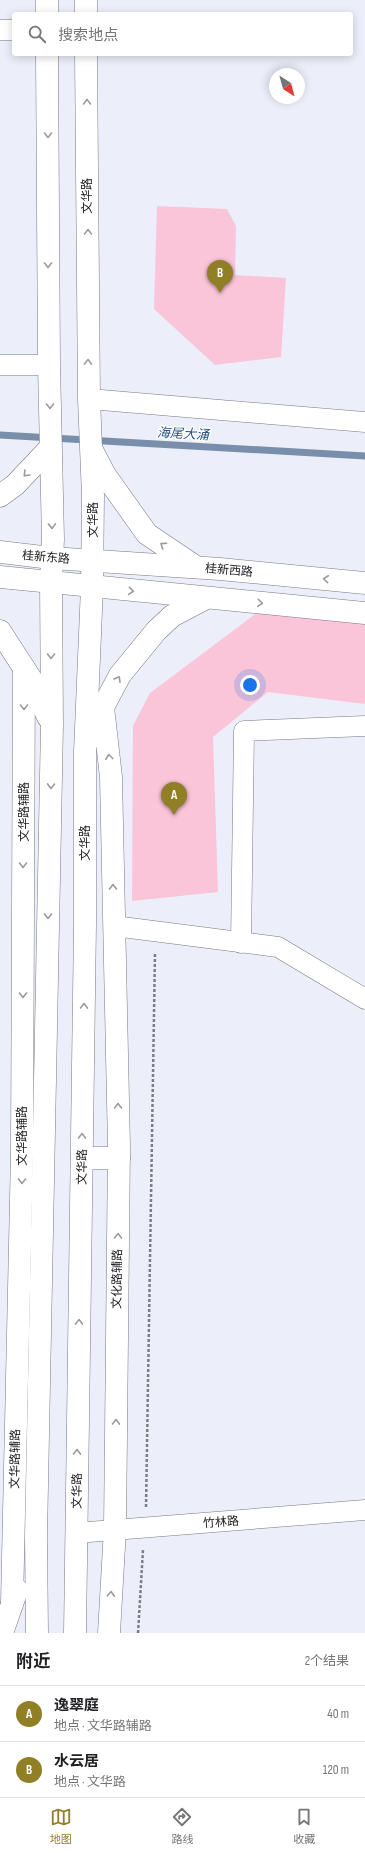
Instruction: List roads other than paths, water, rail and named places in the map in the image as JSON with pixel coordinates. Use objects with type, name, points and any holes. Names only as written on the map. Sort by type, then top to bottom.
[{"type":"main road","points":[[47,0],[47,12]]},
{"type":"main road","points":[[86,0],[86,12]]},
{"type":"main road","points":[[36,1633],[36,1536],[52,725],[51,558],[53,539],[50,448],[47,56]]},
{"type":"main road","name":"文华路","points":[[75,1633],[82,1158],[85,752],[92,587],[93,496],[89,400],[86,56]]},
{"type":"main road","points":[[0,496],[15,485],[50,448]]},
{"type":"main road","points":[[91,448],[105,475],[147,534],[196,567]]},
{"type":"main road","name":"桂新东路","points":[[0,552],[51,558],[92,560]]},
{"type":"main road","name":"桂新西路","points":[[92,560],[196,567],[365,583]]},
{"type":"main road","name":"桂新东路","points":[[0,577],[365,613]]},
{"type":"main road","points":[[85,752],[103,707],[120,675],[156,631],[172,616],[206,598]]},
{"type":"main road","points":[[0,631],[24,668],[52,725]]},
{"type":"main road","name":"文华路辅路","points":[[12,1603],[22,1154],[24,668]]},
{"type":"main road","points":[[103,707],[111,777],[114,926]]},
{"type":"main road","name":"文化路辅路","points":[[109,1633],[115,1529],[118,1158],[114,926]]},
{"type":"main road","points":[[82,1158],[118,1158]]},
{"type":"main road","points":[[2,1633],[36,1536]]},
{"type":"street","points":[[0,30],[12,30]]},
{"type":"street","points":[[0,366],[49,366]]},
{"type":"street","points":[[89,400],[365,422]]},
{"type":"street","points":[[240,943],[244,731],[365,726]]},
{"type":"street","points":[[114,926],[278,947],[365,999]]},
{"type":"street","name":"竹林路","points":[[76,1533],[365,1510]]},
{"type":"waterway","name":"海尾大涌","points":[[0,435],[365,456]]},
{"type":"place","name":"水云居","points":[[220,293]]},
{"type":"place","name":"逸翠庭","points":[[174,815]]}]
